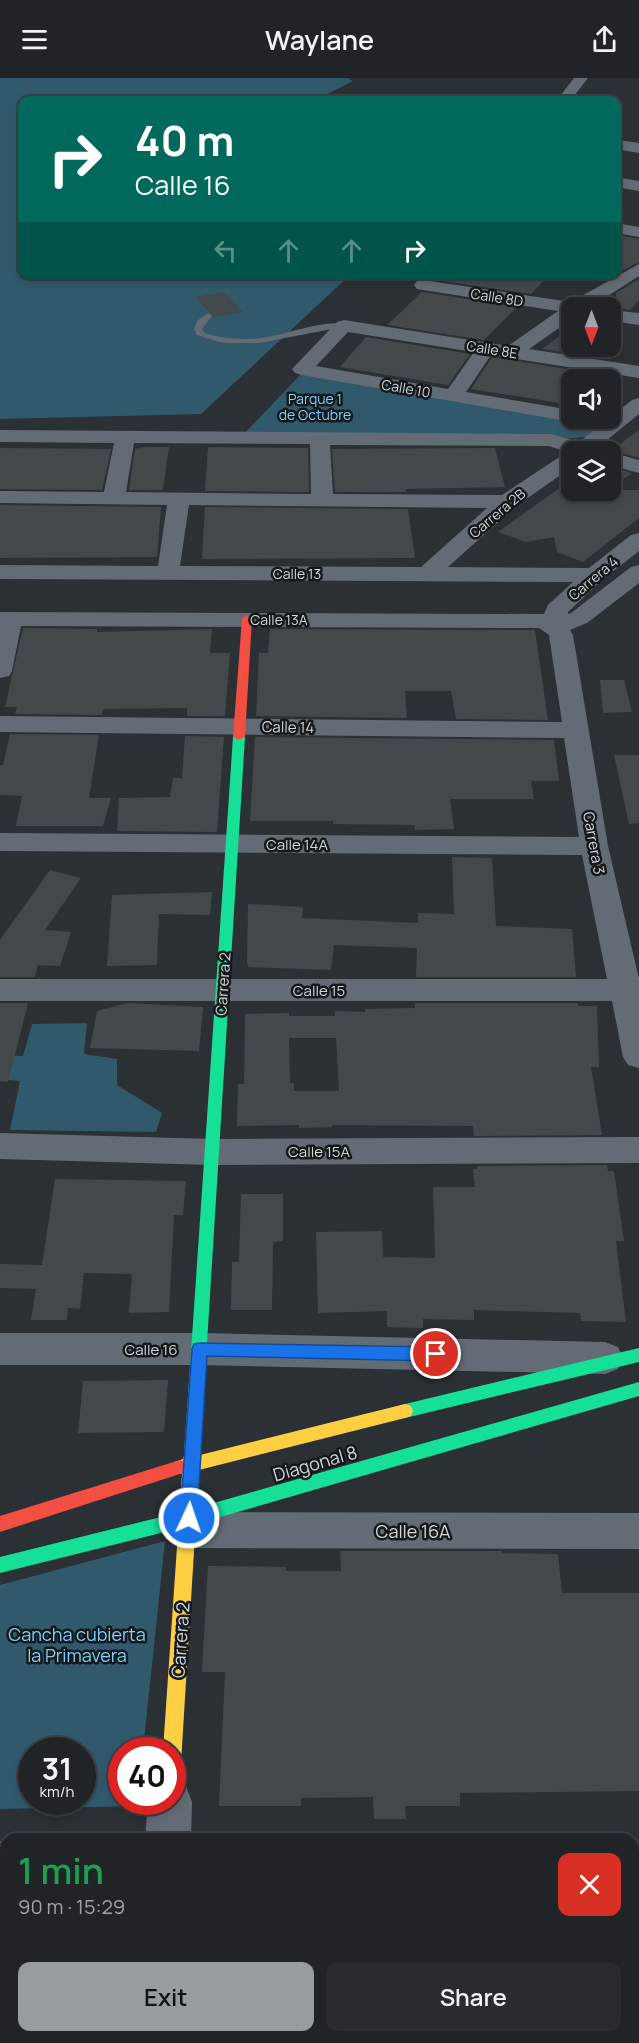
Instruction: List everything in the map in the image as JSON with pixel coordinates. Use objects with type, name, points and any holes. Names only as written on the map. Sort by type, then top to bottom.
[{"type":"street","points":[[567,96],[581,78]]},
{"type":"street","points":[[628,141],[639,148]]},
{"type":"street","points":[[621,183],[639,186]]},
{"type":"street","points":[[621,229],[639,232]]},
{"type":"street","points":[[621,267],[638,270]]},
{"type":"street","points":[[593,297],[638,270]]},
{"type":"street","name":"Calle 8D","points":[[423,285],[561,307]]},
{"type":"street","points":[[512,352],[561,317]]},
{"type":"street","points":[[621,317],[639,319]]},
{"type":"street","name":"Calle 8E","points":[[344,326],[639,372]]},
{"type":"street","name":"Calle 10","points":[[344,326],[302,369],[561,414]]},
{"type":"street","points":[[453,396],[486,348]]},
{"type":"street","name":"Carrera 2B","points":[[621,418],[639,404]]},
{"type":"street","name":"Carrera 2B","points":[[593,441],[608,429]]},
{"type":"street","points":[[0,436],[550,440],[561,444]]},
{"type":"street","points":[[114,498],[125,437]]},
{"type":"street","points":[[320,438],[322,500]]},
{"type":"street","points":[[621,461],[639,467]]},
{"type":"street","name":"Carrera 2B","points":[[427,574],[507,502],[561,465]]},
{"type":"street","points":[[0,497],[507,502]]},
{"type":"street","points":[[168,573],[179,499]]},
{"type":"street","name":"Carrera 4","points":[[639,540],[594,575],[556,610],[556,627],[579,618],[639,572]]},
{"type":"street","name":"Calle 13","points":[[0,572],[594,575]]},
{"type":"street","name":"Carrera 2","points":[[174,1737],[247,618]]},
{"type":"street","points":[[0,671],[6,619]]},
{"type":"street","name":"Calle 13A","points":[[6,619],[520,620],[543,621],[556,627]]},
{"type":"street","name":"Carrera 3","points":[[556,627],[561,635],[594,846],[632,990],[639,1057]]},
{"type":"street","name":"Calle 14","points":[[0,724],[576,730]]},
{"type":"street","name":"Calle 14A","points":[[0,842],[594,846]]},
{"type":"street","name":"Calle 15","points":[[0,990],[632,990]]},
{"type":"street","name":"Calle 15A","points":[[0,1146],[213,1152],[639,1150]]},
{"type":"street","name":"Calle 16","points":[[0,1349],[200,1349],[635,1367]]},
{"type":"street","name":"Diagonal 8","points":[[0,1524],[192,1463],[635,1367]]},
{"type":"street","name":"Diagonal 8","points":[[0,1565],[188,1524],[635,1367]]},
{"type":"street","name":"Calle 16A","points":[[188,1524],[639,1531]]},
{"type":"street","points":[[168,1833],[169,1815]]},
{"type":"lane","points":[[208,316],[200,323],[198,329],[201,335],[226,340],[278,338],[324,325],[344,326]]},
{"type":"green space","points":[[0,78],[347,78],[353,81],[324,96],[18,96],[18,279],[346,279],[201,414],[0,419]]},
{"type":"green space","name":"Parque 1 de Octubre","points":[[301,374],[561,416],[561,429],[607,429],[597,436],[551,440],[243,435]]},
{"type":"green space","points":[[87,1023],[84,1054],[117,1059],[117,1085],[162,1113],[156,1132],[10,1130],[20,1081],[0,1079],[0,1055],[23,1056],[32,1024]]},
{"type":"green space","name":"Cancha cubierta la Primavera","points":[[165,1541],[144,1737],[108,1737],[108,1807],[96,1807],[96,1737],[18,1737],[18,1809],[0,1809],[0,1585]]},
{"type":"building","points":[[621,236],[639,239],[639,262],[621,271]]},
{"type":"building","points":[[437,279],[545,279],[531,294]]},
{"type":"building","points":[[639,279],[639,300],[630,310],[621,309],[621,297],[616,297],[616,293]]},
{"type":"building","points":[[224,292],[243,312],[214,317],[195,297]]},
{"type":"building","points":[[422,292],[517,307],[484,340],[387,325]]},
{"type":"building","points":[[561,335],[561,352],[542,349]]},
{"type":"building","points":[[366,337],[470,354],[448,385],[340,367]]},
{"type":"building","points":[[492,357],[563,369],[561,369],[561,403],[471,389]]},
{"type":"building","points":[[639,430],[639,458],[621,453],[621,443]]},
{"type":"building","points":[[169,447],[163,490],[129,490],[135,449]]},
{"type":"building","points":[[208,447],[308,448],[309,492],[205,491]]},
{"type":"building","points":[[0,448],[111,449],[102,490],[0,489]]},
{"type":"building","points":[[495,448],[505,487],[406,489],[406,492],[335,492],[332,449]]},
{"type":"building","points":[[621,470],[632,473],[621,481]]},
{"type":"building","points":[[561,487],[561,501],[621,501],[621,490],[639,490],[639,518],[583,562],[557,552],[554,537],[526,542],[498,532]]},
{"type":"building","points":[[0,505],[161,507],[157,557],[0,558]]},
{"type":"building","points":[[205,507],[408,509],[415,558],[202,559]]},
{"type":"building","points":[[23,628],[97,629],[97,632],[212,629],[210,653],[230,653],[225,716],[187,716],[187,708],[103,709],[102,715],[15,714],[17,707],[5,707]]},
{"type":"building","points":[[270,629],[535,630],[548,720],[456,719],[451,691],[405,691],[407,718],[256,716],[259,653],[268,653]]},
{"type":"building","points":[[600,680],[624,680],[632,712],[603,713]]},
{"type":"building","points":[[10,734],[99,735],[89,798],[111,798],[103,826],[16,826],[22,796],[0,795],[0,765],[3,765]]},
{"type":"building","points":[[185,736],[224,737],[217,832],[117,831],[119,798],[170,797],[173,778],[182,778]]},
{"type":"building","points":[[255,737],[554,740],[559,781],[531,781],[534,799],[450,799],[454,829],[415,830],[415,825],[333,824],[333,821],[250,821]]},
{"type":"building","points":[[614,755],[639,755],[639,823],[629,824]]},
{"type":"building","points":[[452,857],[492,858],[496,926],[572,929],[576,977],[416,977],[417,948],[334,945],[331,970],[249,967],[247,963],[248,904],[303,907],[302,918],[418,923],[418,913],[454,914]]},
{"type":"building","points":[[50,870],[81,878],[45,930],[71,932],[60,966],[38,965],[35,977],[0,977],[0,940]]},
{"type":"building","points":[[212,892],[210,915],[159,914],[157,965],[107,966],[112,895]]},
{"type":"building","points":[[0,1003],[28,1003],[8,1082],[0,1081]]},
{"type":"building","points":[[128,1003],[203,1007],[199,1051],[90,1048],[97,1011]]},
{"type":"building","points":[[415,1003],[578,1003],[578,1006],[597,1006],[599,1067],[591,1067],[602,1135],[474,1136],[473,1126],[332,1125],[332,1127],[299,1128],[299,1125],[237,1126],[238,1084],[244,1084],[245,1014],[289,1013],[289,1016],[335,1016],[335,1011],[365,1012],[365,1009],[415,1008]],"holes":[[[289,1038],[336,1038],[339,1091],[294,1091],[294,1083],[290,1083]]]},
{"type":"building","points":[[607,1165],[608,1171],[614,1171],[624,1241],[616,1241],[626,1322],[581,1321],[580,1313],[474,1310],[474,1320],[423,1319],[423,1328],[387,1327],[387,1311],[318,1313],[316,1232],[382,1231],[383,1257],[435,1258],[433,1187],[475,1187],[473,1169],[477,1169],[477,1166]]},
{"type":"building","points":[[55,1179],[186,1181],[183,1215],[174,1215],[169,1312],[129,1313],[132,1274],[84,1273],[80,1309],[68,1308],[67,1320],[31,1320],[36,1289],[0,1288],[0,1264],[42,1265]]},
{"type":"building","points":[[241,1194],[283,1194],[283,1241],[273,1242],[272,1310],[231,1310],[232,1262],[239,1262]]},
{"type":"building","points":[[168,1380],[164,1432],[78,1433],[83,1381]]},
{"type":"building","points":[[340,1551],[502,1551],[502,1553],[558,1554],[562,1593],[639,1593],[639,1791],[460,1793],[460,1806],[405,1806],[406,1819],[374,1819],[373,1797],[301,1798],[301,1806],[219,1806],[225,1672],[202,1672],[208,1566],[286,1567],[286,1571],[341,1571]]},
{"type":"traffic: fast","points":[[192,1454],[239,737]]},
{"type":"traffic: fast","points":[[405,1411],[639,1355]]},
{"type":"traffic: fast","points":[[0,1565],[189,1518],[639,1389]]},
{"type":"traffic: slow","points":[[180,1467],[405,1411]]},
{"type":"traffic: slow","points":[[174,1737],[192,1454]]},
{"type":"traffic: jam","points":[[239,737],[247,618]]},
{"type":"traffic: jam","points":[[0,1524],[180,1467]]},
{"type":"route","points":[[189,1518],[200,1349],[436,1354]]}]
